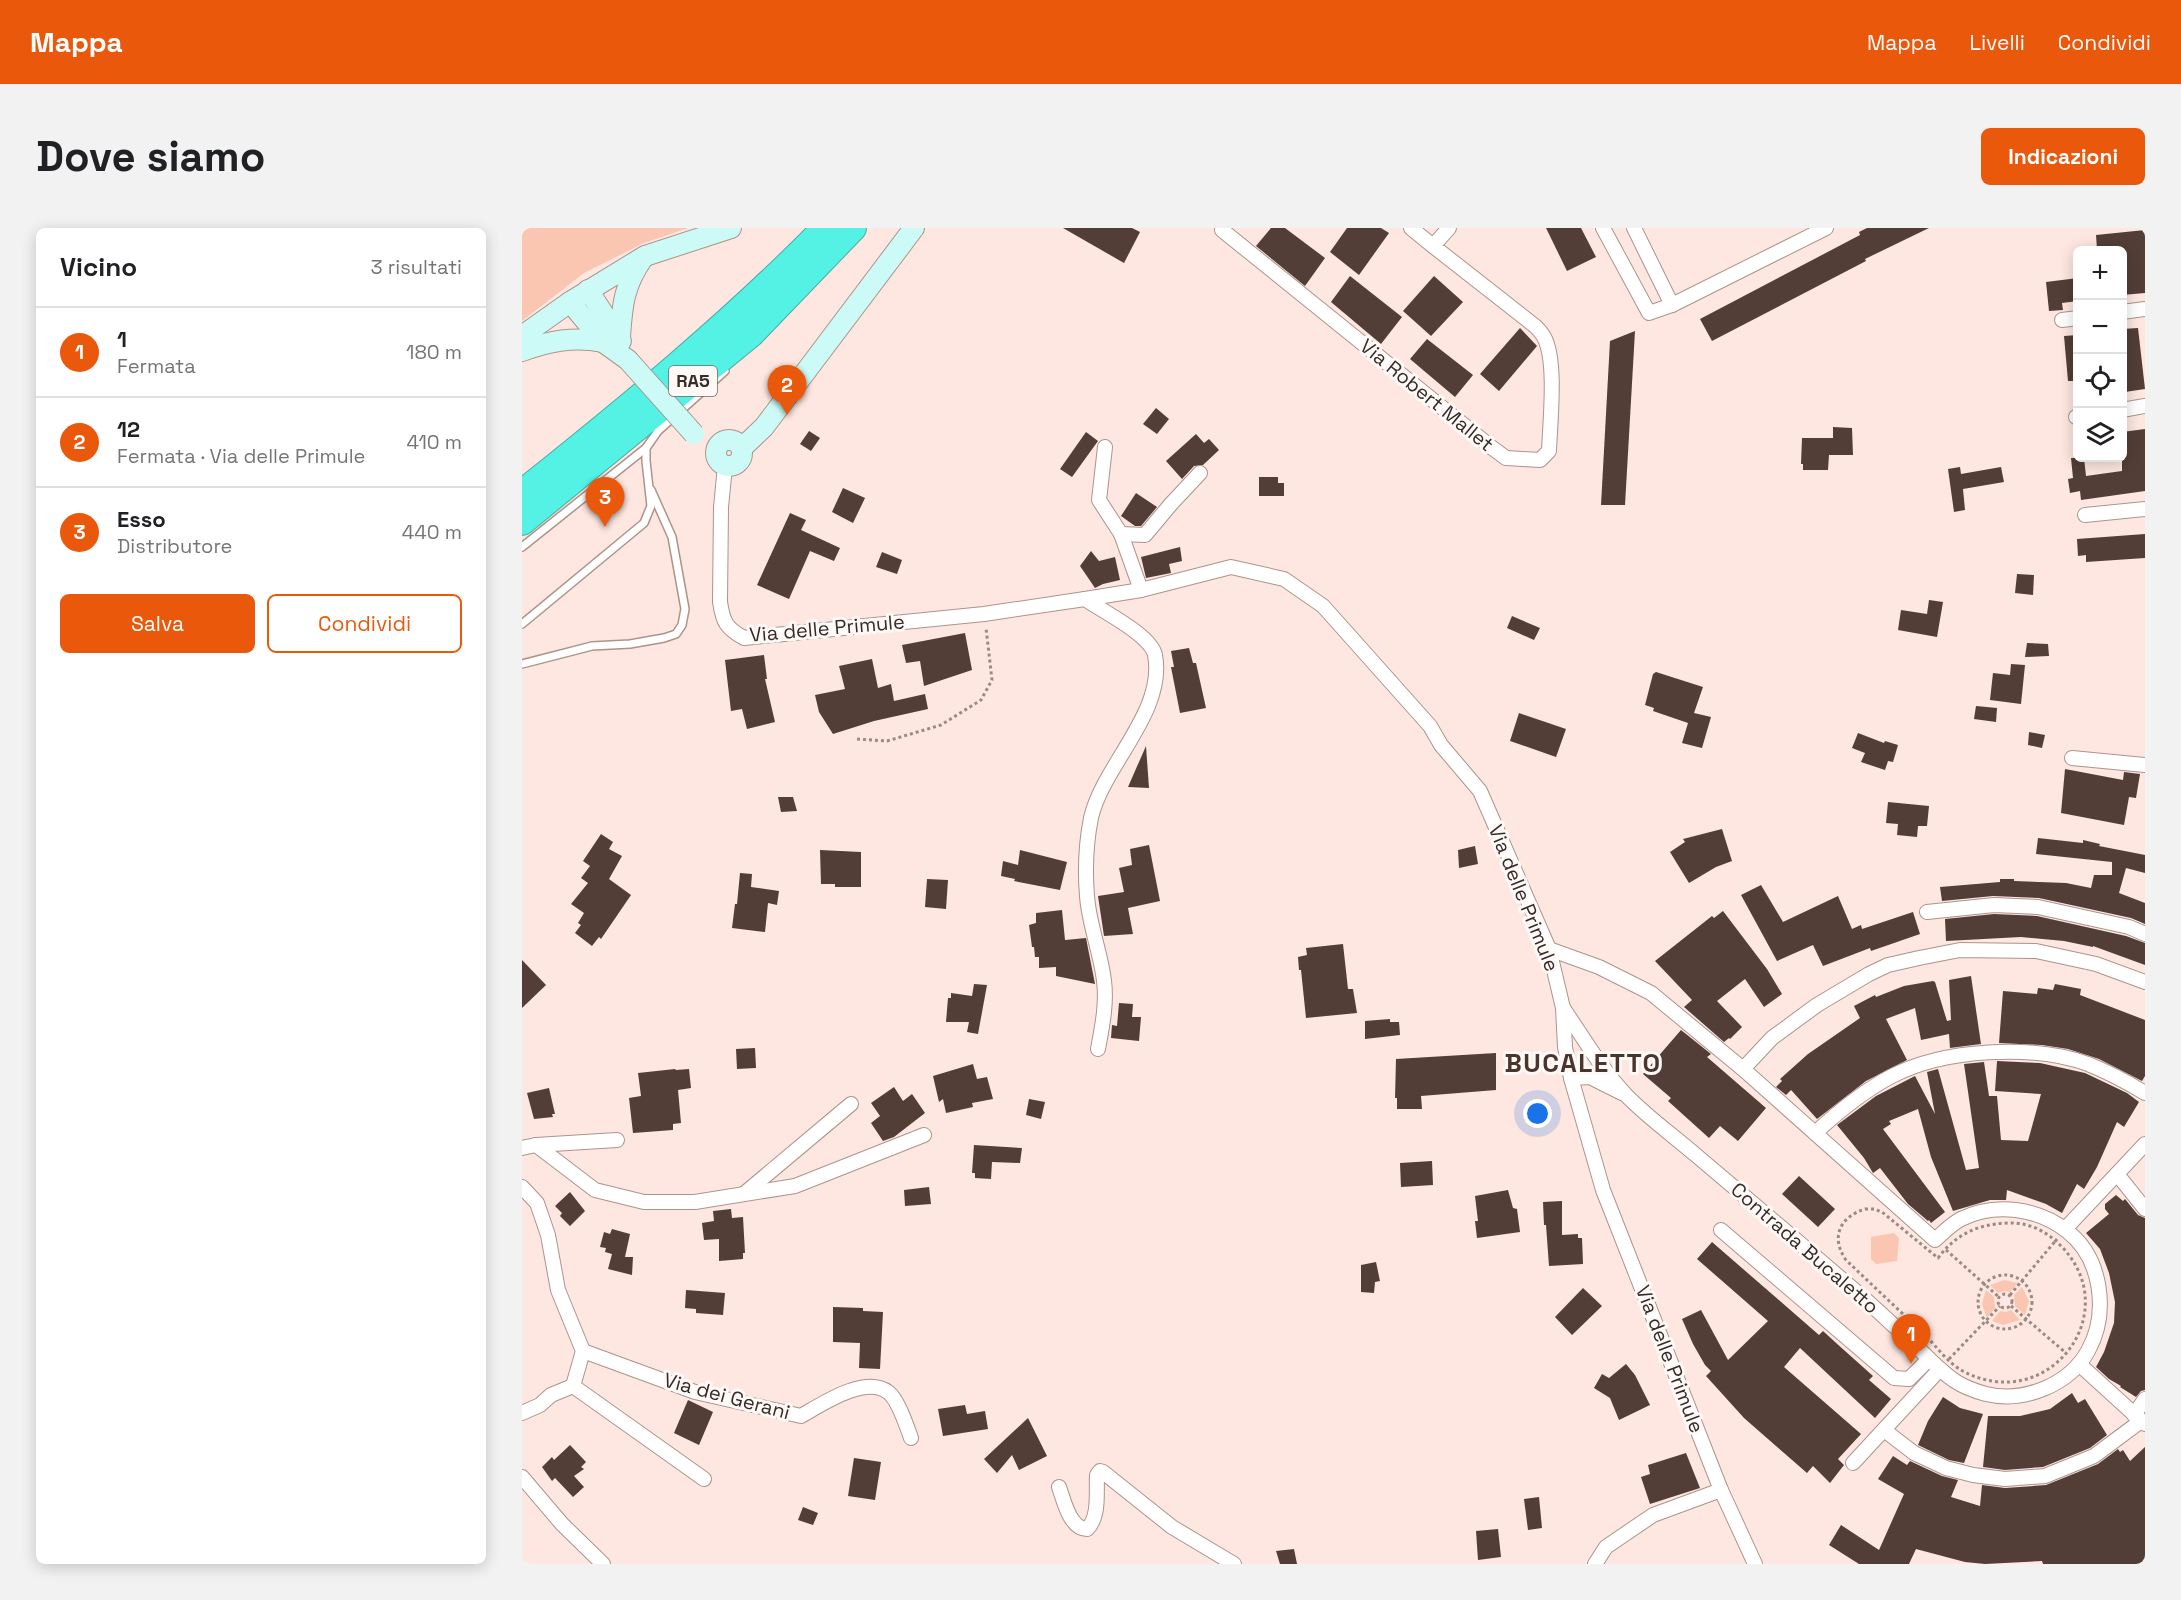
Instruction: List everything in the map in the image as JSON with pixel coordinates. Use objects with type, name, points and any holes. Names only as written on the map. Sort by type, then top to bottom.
[{"type":"highway","name":"RA5","points":[[522,494],[690,356],[782,273],[825,228]]},
{"type":"highway","name":"RA5","points":[[522,522],[751,334],[853,228]]},
{"type":"street","points":[[522,336],[588,290],[645,256],[731,228]]},
{"type":"street","points":[[742,448],[733,441],[727,440],[718,447],[717,458],[725,466],[737,464],[741,460],[742,448],[764,427],[914,228]]},
{"type":"street","name":"Via Robert Mallet","points":[[1222,230],[1506,458],[1540,460],[1549,451],[1551,382],[1549,350],[1544,336],[1535,326],[1411,228]]},
{"type":"street","points":[[1433,246],[1449,228]]},
{"type":"street","points":[[1603,228],[1649,313],[1672,305],[1826,228]]},
{"type":"street","points":[[1634,228],[1672,305]]},
{"type":"street","points":[[611,339],[621,318],[631,275],[645,256]]},
{"type":"street","points":[[588,290],[611,339]]},
{"type":"street","points":[[570,302],[611,339],[694,434],[705,443],[718,447]]},
{"type":"street","points":[[2127,311],[2145,309]]},
{"type":"street","points":[[2062,320],[2073,319]]},
{"type":"street","points":[[522,351],[548,342],[611,339]]},
{"type":"street","points":[[2127,409],[2145,406]]},
{"type":"street","points":[[1105,447],[1099,500],[1121,534],[1142,590]]},
{"type":"street","name":"Via delle Primule","points":[[725,466],[721,507],[720,602],[722,618],[730,630],[744,638],[984,614],[1085,600],[1142,590],[1231,567],[1284,579],[1323,606],[1430,726],[1441,745],[1480,791],[1549,949],[1563,1008],[1565,1047],[1571,1078],[1604,1190],[1721,1490],[1755,1564]]},
{"type":"street","points":[[1121,534],[1146,535],[1200,473]]},
{"type":"street","points":[[2085,515],[2145,509]]},
{"type":"street","points":[[1085,600],[1144,638],[1154,651],[1158,673],[1152,694],[1132,738],[1103,787],[1091,817],[1087,853],[1087,897],[1104,982],[1104,1010],[1098,1049]]},
{"type":"street","points":[[2072,758],[2145,765]]},
{"type":"street","points":[[1927,912],[1994,905],[2038,907],[2129,927],[2145,934]]},
{"type":"street","points":[[1549,949],[1599,967],[1651,993],[1743,1069],[1940,1245]]},
{"type":"street","points":[[1743,1069],[1772,1038],[1817,1005],[1888,965],[1919,958],[1960,950],[2036,951],[2096,964],[2145,982]]},
{"type":"street","points":[[1563,1008],[1626,1095]]},
{"type":"street","points":[[1815,1133],[1854,1100],[1892,1076],[1916,1066],[1976,1054],[2042,1054],[2066,1059],[2087,1064],[2145,1093]]},
{"type":"street","points":[[1571,1078],[1590,1077],[1626,1095]]},
{"type":"street","name":"Contrada Bucaletto","points":[[1626,1095],[1939,1362],[1954,1381],[1972,1390],[2000,1396],[2015,1396],[2046,1388],[2079,1364],[2097,1325],[2099,1295],[2093,1267],[2086,1250],[2065,1229],[2041,1215],[1999,1209],[1961,1219],[1940,1245]]},
{"type":"street","points":[[745,1193],[851,1104]]},
{"type":"street","points":[[536,1145],[595,1190],[644,1202],[695,1202],[795,1186],[924,1135]]},
{"type":"street","points":[[522,1148],[536,1145],[617,1140]]},
{"type":"street","points":[[2065,1229],[2145,1144]]},
{"type":"street","points":[[2117,1174],[2145,1209]]},
{"type":"street","points":[[522,1187],[537,1203],[548,1235],[558,1290],[583,1351],[573,1386]]},
{"type":"street","points":[[1721,1230],[1894,1378],[1909,1379],[1939,1362]]},
{"type":"street","name":"Via dei Gerani","points":[[583,1351],[695,1392],[801,1416],[849,1390],[871,1387],[888,1392],[903,1415],[911,1438]]},
{"type":"street","points":[[1853,1463],[1884,1430],[1939,1362]]},
{"type":"street","points":[[2079,1364],[2140,1420]]},
{"type":"street","points":[[522,1413],[540,1405],[551,1395],[573,1386]]},
{"type":"street","points":[[573,1386],[704,1479]]},
{"type":"street","points":[[1884,1430],[1914,1453],[1946,1468],[1973,1475],[2005,1479],[2045,1476],[2094,1456],[2140,1420],[2145,1399]]},
{"type":"street","points":[[1059,1487],[1076,1525],[1087,1529],[1093,1524],[1095,1515],[1097,1473],[1103,1472],[1172,1527],[1234,1564]]},
{"type":"street","points":[[522,1477],[562,1524],[603,1564]]},
{"type":"street","points":[[1595,1564],[1606,1547],[1653,1515],[1721,1490]]},
{"type":"street","points":[[1606,1547],[1610,1564]]},
{"type":"lane","points":[[786,308],[820,262]]},
{"type":"lane","points":[[522,547],[646,448],[658,431],[731,366]]},
{"type":"lane","points":[[522,624],[644,523],[651,506],[647,481],[646,448]]},
{"type":"lane","points":[[522,664],[592,646],[630,644],[676,634],[682,625],[685,609],[672,537],[647,481]]},
{"type":"path","points":[[857,738],[887,741],[941,725],[981,700],[992,680],[984,614]]},
{"type":"path","points":[[1865,1209],[1874,1209],[1892,1220],[1938,1258],[1940,1245],[1966,1232],[2000,1223],[2027,1225],[2048,1234],[2069,1255],[2077,1268],[2084,1297],[2084,1318],[2076,1339],[2067,1353],[2048,1371],[2037,1376],[2006,1382],[1972,1375],[1939,1362],[1894,1304],[1840,1253],[1838,1240],[1840,1228],[1846,1219],[1865,1209]]},
{"type":"path","points":[[2010,1295],[2065,1229]]},
{"type":"path","points":[[1940,1245],[1999,1296]]},
{"type":"path","points":[[2002,1274],[2010,1274],[2022,1281],[2030,1290],[2032,1303],[2025,1320],[2015,1327],[2002,1329],[1985,1321],[1977,1303],[1984,1283],[2002,1274]]},
{"type":"path","points":[[1999,1296],[2010,1295]]},
{"type":"path","points":[[1999,1296],[2000,1306],[2005,1309],[2011,1306],[2013,1300],[2010,1295]]},
{"type":"path","points":[[1939,1362],[2000,1306]]},
{"type":"path","points":[[2011,1306],[2079,1364]]},
{"type":"shaded area","points":[[522,228],[688,228],[644,243],[584,273],[522,321]]},
{"type":"shaded area","points":[[1894,1233],[1899,1238],[1897,1261],[1876,1264],[1871,1259],[1871,1237]]},
{"type":"shaded area","points":[[2004,1280],[2018,1283],[2010,1292],[1998,1293],[1990,1285]]},
{"type":"shaded area","points":[[2022,1287],[2029,1301],[2025,1315],[2015,1306],[2014,1295]]},
{"type":"shaded area","points":[[1986,1290],[1994,1297],[1995,1308],[1987,1318],[1982,1304]]},
{"type":"shaded area","points":[[2011,1310],[2020,1320],[2003,1325],[1992,1321],[2000,1311]]},
{"type":"building","points":[[1063,228],[1132,228],[1140,232],[1124,263]]},
{"type":"building","points":[[1271,228],[1285,228],[1325,258],[1305,286],[1256,246]]},
{"type":"building","points":[[1347,228],[1381,228],[1389,233],[1359,275],[1330,252]]},
{"type":"building","points":[[1546,228],[1581,228],[1596,257],[1567,271]]},
{"type":"building","points":[[1867,228],[1929,228],[1865,259],[1866,261],[1712,341],[1700,319],[1860,235],[1859,232]]},
{"type":"building","points":[[2145,230],[2145,293],[2127,295],[2127,246],[2097,246],[2096,235]]},
{"type":"building","points":[[1350,276],[1402,317],[1381,344],[1331,302]]},
{"type":"building","points":[[1434,276],[1463,302],[1431,336],[1403,311]]},
{"type":"building","points":[[2073,279],[2073,302],[2062,303],[2063,310],[2049,311],[2046,282]]},
{"type":"building","points":[[1520,328],[1537,346],[1499,391],[1480,374]]},
{"type":"building","points":[[2138,328],[2145,389],[2127,392],[2127,354],[2127,329]]},
{"type":"building","points":[[1635,331],[1625,505],[1601,505],[1610,341]]},
{"type":"building","points":[[2073,335],[2073,381],[2068,381],[2064,336]]},
{"type":"building","points":[[1427,339],[1473,375],[1455,397],[1410,359]]},
{"type":"building","points":[[1156,408],[1169,419],[1157,434],[1143,424]]},
{"type":"building","points":[[1833,427],[1852,428],[1853,455],[1829,455],[1828,470],[1803,470],[1803,464],[1801,464],[1802,438],[1833,438]]},
{"type":"building","points":[[2145,429],[2145,491],[2081,500],[2080,491],[2070,493],[2068,479],[2073,478],[2071,458],[2073,462],[2084,462],[2086,476],[2122,471],[2122,462],[2127,462],[2127,431]]},
{"type":"building","points":[[809,431],[820,438],[811,451],[800,444]]},
{"type":"building","points":[[1086,432],[1098,441],[1072,477],[1060,469]]},
{"type":"building","points":[[1196,434],[1204,443],[1209,439],[1219,450],[1203,465],[1194,466],[1182,479],[1166,461]]},
{"type":"building","points":[[1960,467],[1961,474],[2001,467],[2004,482],[1963,489],[1965,510],[1954,512],[1948,469]]},
{"type":"building","points":[[1259,477],[1278,477],[1278,483],[1284,483],[1284,496],[1259,496]]},
{"type":"building","points":[[843,488],[865,498],[853,523],[832,512]]},
{"type":"building","points":[[1136,493],[1157,507],[1141,526],[1135,526],[1121,516]]},
{"type":"building","points":[[790,513],[806,520],[801,530],[840,548],[834,561],[810,551],[789,599],[757,585]]},
{"type":"building","points":[[2145,534],[2145,558],[2086,562],[2086,555],[2078,556],[2077,539]]},
{"type":"building","points":[[1180,547],[1182,561],[1169,564],[1171,573],[1146,578],[1141,557]]},
{"type":"building","points":[[1091,551],[1099,561],[1115,557],[1120,580],[1095,588],[1080,566]]},
{"type":"building","points":[[882,552],[902,560],[897,574],[876,567]]},
{"type":"building","points":[[2017,574],[2034,575],[2033,595],[2015,593]]},
{"type":"building","points":[[1929,600],[1943,602],[1937,637],[1898,630],[1901,610],[1927,614]]},
{"type":"building","points":[[1512,616],[1540,628],[1534,640],[1507,628]]},
{"type":"building","points":[[965,633],[972,670],[924,686],[920,661],[906,663],[902,645]]},
{"type":"building","points":[[2027,643],[2048,644],[2049,656],[2025,657]]},
{"type":"building","points":[[1189,648],[1193,663],[1196,663],[1206,708],[1180,713],[1171,667],[1174,667],[1171,651]]},
{"type":"building","points":[[764,655],[767,679],[765,679],[775,722],[747,729],[742,709],[731,711],[725,660]]},
{"type":"building","points":[[872,659],[878,688],[891,684],[894,701],[925,694],[928,709],[874,721],[833,734],[819,712],[815,695],[845,689],[839,666]]},
{"type":"building","points":[[2011,664],[2025,665],[2021,704],[1990,700],[1993,673],[2010,675]]},
{"type":"building","points":[[1656,672],[1703,687],[1694,713],[1711,717],[1702,748],[1682,743],[1688,723],[1653,711],[1654,708],[1645,705],[1653,674]]},
{"type":"building","points":[[1976,706],[1997,708],[1996,722],[1974,719]]},
{"type":"building","points":[[1519,713],[1566,729],[1556,757],[1510,741]]},
{"type":"building","points":[[2029,732],[2045,735],[2042,748],[2028,745]]},
{"type":"building","points":[[1858,733],[1884,743],[1885,741],[1898,745],[1893,762],[1888,761],[1885,770],[1861,762],[1865,753],[1852,748]]},
{"type":"building","points":[[1146,746],[1149,788],[1128,787]]},
{"type":"building","points":[[2065,769],[2123,780],[2124,772],[2140,774],[2136,798],[2129,797],[2124,825],[2061,813]]},
{"type":"building","points":[[778,797],[793,797],[797,811],[781,812]]},
{"type":"building","points":[[1888,802],[1929,806],[1927,826],[1918,826],[1917,837],[1897,835],[1898,824],[1886,823]]},
{"type":"building","points":[[1722,829],[1732,861],[1716,867],[1689,883],[1670,852],[1685,842],[1683,839]]},
{"type":"building","points":[[601,834],[613,842],[609,849],[622,856],[609,879],[631,895],[601,939],[599,937],[592,946],[575,933],[581,925],[578,923],[584,913],[571,904],[588,883],[581,878],[590,866],[583,861]]},
{"type":"building","points":[[2038,838],[2083,843],[2083,840],[2100,844],[2099,846],[2145,855],[2145,873],[2126,868],[2119,893],[2145,903],[2145,924],[2131,918],[2039,898],[1993,896],[1942,901],[1940,887],[2014,879],[2014,881],[2066,883],[2091,888],[2094,875],[2112,875],[2112,862],[2036,854]]},
{"type":"building","points":[[1149,845],[1160,901],[1128,908],[1133,934],[1104,936],[1098,896],[1124,892],[1119,868],[1132,865],[1130,849]]},
{"type":"building","points":[[1475,846],[1478,864],[1459,868],[1458,850]]},
{"type":"building","points":[[820,850],[861,852],[861,887],[835,887],[835,884],[821,884]]},
{"type":"building","points":[[1020,850],[1067,862],[1060,890],[1014,881],[1015,879],[1001,876],[1003,861],[1018,865]]},
{"type":"building","points":[[740,873],[752,874],[751,887],[779,891],[777,905],[768,903],[765,932],[732,928]]},
{"type":"building","points":[[927,879],[948,880],[946,909],[925,907]]},
{"type":"building","points":[[1761,885],[1783,922],[1838,896],[1852,929],[1861,925],[1862,929],[1913,912],[1920,934],[1871,951],[1870,948],[1823,966],[1813,945],[1777,961],[1741,895]]},
{"type":"building","points":[[1062,910],[1065,940],[1086,938],[1095,984],[1056,976],[1056,967],[1039,968],[1039,957],[1035,957],[1029,925],[1036,923],[1036,913]]},
{"type":"building","points":[[1723,911],[1767,969],[1782,994],[1764,1007],[1745,979],[1717,1001],[1742,1027],[1724,1042],[1684,1007],[1692,1000],[1655,961],[1712,916],[1714,918]]},
{"type":"building","points":[[1994,914],[2037,916],[2126,936],[2145,943],[2145,965],[2093,946],[2064,941],[2021,937],[1946,941],[1945,919]]},
{"type":"building","points":[[1343,944],[1348,989],[1353,989],[1357,1013],[1306,1018],[1298,957],[1307,955],[1306,948]]},
{"type":"building","points":[[522,960],[546,985],[522,1008]]},
{"type":"building","points":[[1971,976],[1981,1044],[1950,1048],[1949,1034],[1921,1040],[1915,1008],[1886,1019],[1907,1060],[1866,1081],[1817,1119],[1791,1090],[1786,1095],[1776,1087],[1782,1081],[1780,1079],[1808,1054],[1860,1018],[1854,1006],[1875,995],[1876,997],[1904,986],[1933,981],[1947,1021],[1951,1020],[1949,980]]},
{"type":"building","points":[[974,984],[987,985],[978,1034],[967,1032],[969,1022],[946,1022],[948,998],[951,998],[951,993],[972,996]]},
{"type":"building","points":[[2055,984],[2081,989],[2080,995],[2145,1020],[2145,1076],[2142,1081],[2099,1059],[2068,1049],[1999,1043],[2003,991],[2037,994],[2038,988],[2053,990]]},
{"type":"building","points":[[1119,1003],[1133,1004],[1132,1017],[1141,1017],[1139,1041],[1111,1038],[1112,1025],[1117,1026]]},
{"type":"building","points":[[1390,1019],[1390,1022],[1399,1022],[1400,1035],[1365,1039],[1365,1021]]},
{"type":"building","points":[[1681,1030],[1711,1054],[1707,1057],[1766,1108],[1738,1141],[1720,1126],[1709,1138],[1668,1101],[1671,1098],[1643,1074]]},
{"type":"building","points":[[755,1048],[756,1068],[737,1069],[736,1049]]},
{"type":"building","points":[[1496,1053],[1496,1090],[1421,1096],[1422,1109],[1397,1109],[1396,1059]]},
{"type":"building","points":[[1997,1061],[2040,1063],[2085,1073],[2127,1093],[2139,1102],[2124,1127],[2117,1122],[2097,1167],[2084,1189],[2077,1184],[2062,1213],[2046,1204],[2007,1190],[2006,1200],[1990,1200],[1953,1211],[1931,1157],[1918,1109],[1889,1121],[1891,1124],[1883,1129],[1945,1212],[1931,1223],[1908,1204],[1880,1168],[1873,1173],[1837,1125],[1876,1096],[1915,1076],[1935,1114],[1927,1072],[1938,1069],[1966,1170],[1979,1168],[1964,1064],[1984,1062],[1989,1096],[1997,1096],[2001,1140],[2028,1141],[2041,1094],[1995,1091]]},
{"type":"building","points":[[973,1064],[977,1079],[987,1077],[993,1099],[972,1103],[973,1107],[946,1113],[943,1099],[939,1102],[933,1076]]},
{"type":"building","points":[[689,1069],[691,1088],[678,1090],[681,1123],[673,1124],[673,1130],[633,1133],[629,1098],[641,1096],[638,1073]]},
{"type":"building","points":[[894,1087],[903,1101],[912,1094],[925,1113],[894,1137],[883,1141],[871,1123],[880,1116],[871,1103]]},
{"type":"building","points":[[549,1088],[555,1114],[552,1114],[553,1117],[534,1119],[527,1093]]},
{"type":"building","points":[[1029,1099],[1045,1102],[1041,1119],[1026,1115]]},
{"type":"building","points":[[974,1145],[1022,1148],[1020,1163],[992,1162],[991,1179],[975,1178],[975,1173],[972,1173]]},
{"type":"building","points":[[1432,1161],[1433,1185],[1401,1187],[1400,1163]]},
{"type":"building","points":[[1799,1176],[1835,1209],[1818,1227],[1782,1194]]},
{"type":"building","points":[[929,1187],[931,1204],[905,1206],[904,1190]]},
{"type":"building","points":[[1508,1190],[1513,1208],[1517,1209],[1520,1232],[1477,1238],[1475,1221],[1478,1221],[1475,1196]]},
{"type":"building","points":[[570,1192],[585,1211],[570,1226],[560,1216],[562,1213],[555,1206]]},
{"type":"building","points":[[2116,1195],[2123,1201],[2125,1199],[2138,1215],[2145,1218],[2145,1390],[2136,1397],[2096,1367],[2114,1323],[2115,1302],[2109,1273],[2100,1249],[2086,1233],[2109,1214],[2105,1209],[2105,1204]]},
{"type":"building","points":[[1562,1201],[1562,1235],[1578,1234],[1578,1238],[1582,1238],[1583,1264],[1549,1266],[1543,1202]]},
{"type":"building","points":[[731,1209],[732,1218],[743,1217],[745,1253],[743,1253],[743,1259],[719,1261],[719,1239],[704,1240],[702,1223],[714,1221],[713,1211]]},
{"type":"building","points":[[612,1229],[630,1234],[625,1257],[633,1257],[632,1275],[608,1269],[612,1254],[605,1252],[606,1248],[600,1247],[604,1232],[610,1234]]},
{"type":"building","points":[[1712,1242],[1819,1335],[1823,1331],[1873,1376],[1869,1380],[1891,1399],[1875,1418],[1800,1348],[1784,1367],[1861,1434],[1838,1459],[1844,1465],[1830,1483],[1813,1466],[1807,1473],[1744,1418],[1706,1376],[1711,1371],[1693,1344],[1682,1319],[1701,1310],[1728,1360],[1768,1321],[1697,1259]]},
{"type":"building","points":[[1376,1262],[1380,1281],[1375,1282],[1374,1293],[1361,1292],[1361,1265]]},
{"type":"building","points":[[1583,1288],[1602,1306],[1572,1335],[1555,1317]]},
{"type":"building","points":[[686,1290],[725,1293],[723,1315],[696,1313],[696,1309],[685,1308]]},
{"type":"building","points":[[833,1307],[863,1308],[863,1311],[883,1312],[880,1369],[859,1368],[860,1343],[833,1342]]},
{"type":"building","points":[[1626,1364],[1635,1375],[1650,1405],[1619,1420],[1610,1398],[1594,1388],[1602,1374],[1609,1378]]},
{"type":"building","points":[[2072,1393],[2078,1403],[2085,1399],[2107,1435],[2090,1448],[2043,1467],[2005,1470],[1983,1467],[1988,1416],[2020,1416],[2050,1409]]},
{"type":"building","points":[[1943,1397],[1960,1408],[1983,1414],[1964,1463],[1949,1460],[1918,1445],[1928,1421]]},
{"type":"building","points":[[688,1400],[713,1412],[699,1445],[674,1433]]},
{"type":"building","points":[[965,1405],[967,1414],[985,1411],[988,1429],[943,1436],[938,1409]]},
{"type":"building","points":[[1028,1418],[1047,1456],[1019,1470],[1012,1455],[997,1473],[984,1459]]},
{"type":"building","points":[[570,1445],[586,1462],[581,1467],[584,1469],[574,1476],[584,1487],[573,1497],[555,1478],[552,1481],[542,1467],[552,1457],[554,1460]]},
{"type":"building","points":[[2145,1447],[2145,1564],[2043,1564],[2042,1561],[1985,1564],[1965,1562],[1916,1549],[1909,1564],[1859,1564],[1829,1545],[1841,1525],[1879,1550],[1904,1494],[1878,1479],[1893,1456],[1907,1465],[1910,1461],[1942,1476],[1958,1480],[1951,1497],[1980,1506],[1982,1485],[2005,1488],[2046,1485],[2098,1464],[2118,1449],[2120,1452],[2123,1450],[2130,1461]]},
{"type":"building","points":[[1686,1453],[1700,1488],[1650,1504],[1641,1477],[1650,1474],[1648,1465]]},
{"type":"building","points":[[854,1458],[881,1462],[875,1500],[848,1496]]},
{"type":"building","points":[[1539,1497],[1542,1528],[1528,1530],[1524,1499]]},
{"type":"building","points":[[803,1507],[818,1513],[813,1525],[798,1520]]},
{"type":"building","points":[[1498,1529],[1501,1557],[1478,1560],[1476,1531]]},
{"type":"building","points":[[1294,1549],[1297,1564],[1280,1564],[1276,1551]]},
{"type":"place","name":"12","points":[[787,415]]},
{"type":"place","name":"Esso","points":[[605,527]]},
{"type":"place","name":"1","points":[[1911,1364]]},
{"type":"district","name":"BUCALETTO","points":[[1583,1063]]}]
